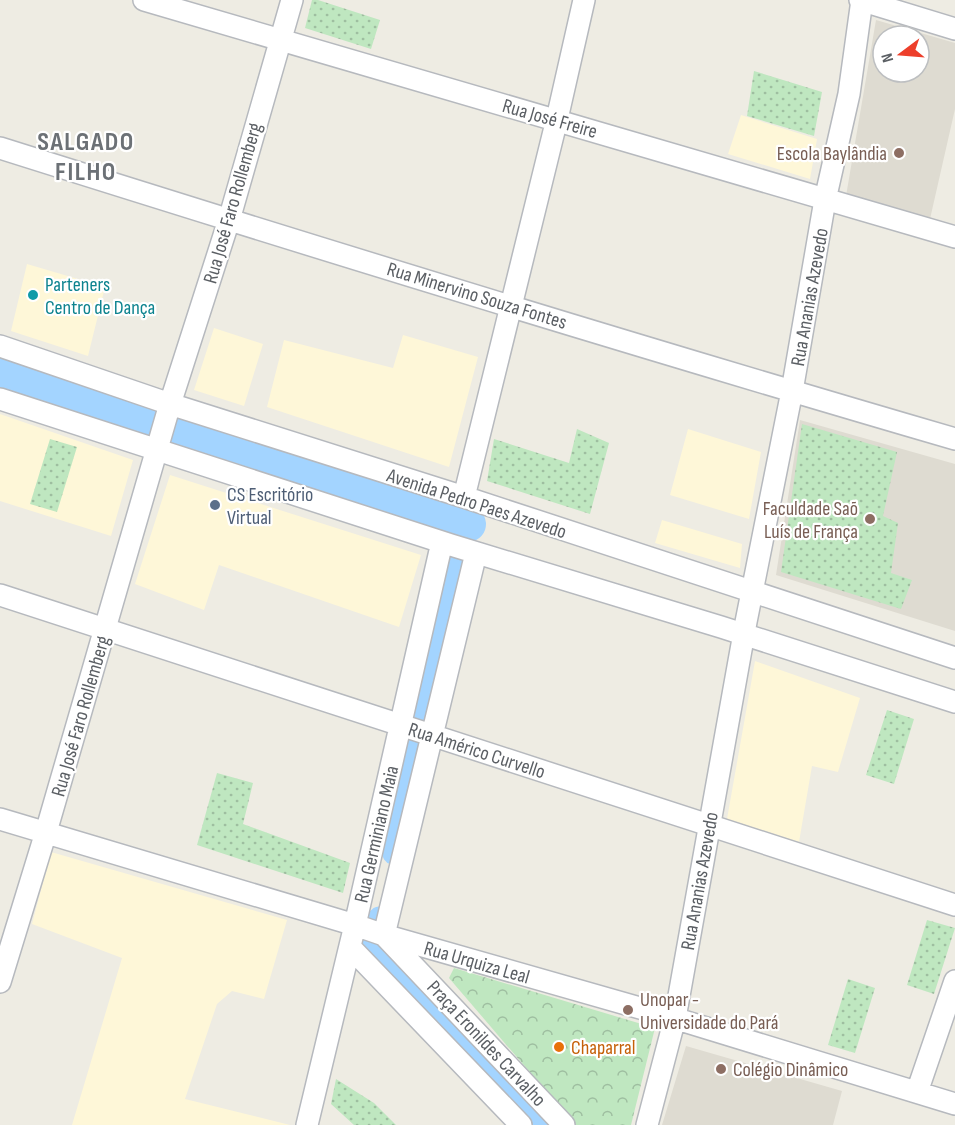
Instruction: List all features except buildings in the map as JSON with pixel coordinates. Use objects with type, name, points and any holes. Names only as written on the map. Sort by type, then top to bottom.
[{"type":"street","name":"Rua José Freire","points":[[144,0],[955,237]]},
{"type":"street","name":"Rua José Faro Rollemberg","points":[[0,982],[168,411],[229,220],[291,0]]},
{"type":"street","points":[[464,497],[557,120],[584,0]]},
{"type":"street","points":[[861,0],[955,28]]},
{"type":"street","name":"Rua Ananias Azevedo","points":[[647,1125],[675,1018],[744,635],[792,391],[825,200],[849,93],[861,0]]},
{"type":"street","name":"Rua Minervino Souza Fontes","points":[[0,148],[229,220],[955,439]]},
{"type":"street","name":"Avenida Pedro Paes Azevedo","points":[[0,346],[168,411],[464,497],[955,658]]},
{"type":"street","points":[[0,399],[160,444],[446,544],[955,702]]},
{"type":"street","name":"Rua Germiniano Maia","points":[[307,1125],[446,544]]},
{"type":"street","name":"Rua Germiniano Maia","points":[[384,935],[476,553]]},
{"type":"street","name":"Rua Américo Curvello","points":[[0,595],[955,905]]},
{"type":"street","name":"Rua Urquiza Leal","points":[[0,819],[384,935],[675,1018],[955,1104]]},
{"type":"street","name":"Praça Eronildes Carvalho","points":[[384,935],[564,1125]]},
{"type":"street","name":"Praça Eronildes Carvalho","points":[[350,947],[521,1125]]},
{"type":"street","points":[[917,1092],[955,981]]},
{"type":"shaded area","name":"Escola Baylândia","points":[[876,20],[890,24],[875,24]]},
{"type":"shaded area","name":"Escola Baylândia","points":[[931,36],[955,43],[955,109],[930,219],[846,196],[871,49],[871,84],[931,84]]},
{"type":"shaded area","points":[[741,115],[817,139],[810,179],[728,154]]},
{"type":"shaded area","points":[[27,264],[105,287],[88,356],[11,331]]},
{"type":"shaded area","points":[[214,328],[263,344],[244,406],[194,390]]},
{"type":"shaded area","points":[[403,335],[478,357],[449,467],[267,407],[284,340],[393,368]]},
{"type":"shaded area","points":[[0,414],[133,460],[111,536],[0,501]]},
{"type":"shaded area","name":"Faculdade Saõ Luís de França","points":[[800,420],[955,464],[955,631],[776,575]]},
{"type":"shaded area","points":[[688,429],[761,452],[749,519],[670,495]]},
{"type":"shaded area","points":[[170,475],[421,555],[399,627],[219,565],[204,610],[135,584]]},
{"type":"shaded area","points":[[662,520],[742,544],[740,568],[655,543]]},
{"type":"shaded area","points":[[755,661],[860,698],[838,772],[812,766],[799,842],[727,819]]},
{"type":"shaded area","points":[[51,852],[287,920],[264,999],[232,991],[217,1004],[185,1099],[290,1125],[72,1125],[122,958],[32,924]]},
{"type":"shaded area","name":"Colégio Dinâmico","points":[[686,1046],[842,1091],[833,1125],[662,1125]]},
{"type":"green space","points":[[312,0],[380,20],[371,49],[305,28]]},
{"type":"green space","points":[[754,71],[822,92],[814,136],[747,116]]},
{"type":"green space","points":[[802,424],[897,452],[883,516],[898,523],[891,573],[912,580],[901,609],[781,572]]},
{"type":"green space","points":[[577,429],[609,443],[590,514],[487,481],[494,439],[569,463]]},
{"type":"green space","points":[[50,439],[77,447],[57,512],[30,504]]},
{"type":"green space","points":[[887,710],[914,719],[894,784],[866,775]]},
{"type":"green space","points":[[217,773],[253,783],[243,824],[350,863],[343,893],[197,845]]},
{"type":"green space","points":[[927,920],[955,928],[934,994],[907,985]]},
{"type":"green space","points":[[454,968],[655,1028],[631,1125],[575,1125],[449,978]]},
{"type":"green space","points":[[848,979],[875,988],[855,1053],[828,1045]]},
{"type":"green space","points":[[336,1079],[374,1103],[396,1125],[354,1125],[331,1104]]},
{"type":"waterway","points":[[0,370],[468,524]]},
{"type":"waterway","points":[[393,854],[468,524]]},
{"type":"waterway","points":[[379,917],[373,941],[539,1125]]},
{"type":"place","name":"Escola Baylândia","points":[[899,153]]},
{"type":"place","name":"Parteners Centro de Dança","points":[[33,295]]},
{"type":"place","name":"CS Escritório Virtual","points":[[215,505]]},
{"type":"place","name":"Faculdade Saõ Luís de França","points":[[870,519]]},
{"type":"place","name":"Unopar - Universidade do Pará","points":[[628,1010]]},
{"type":"place","name":"Chaparral","points":[[559,1047]]},
{"type":"place","name":"Colégio Dinâmico","points":[[721,1069]]},
{"type":"district","name":"SALGADO FILHO","points":[[86,156]]}]
